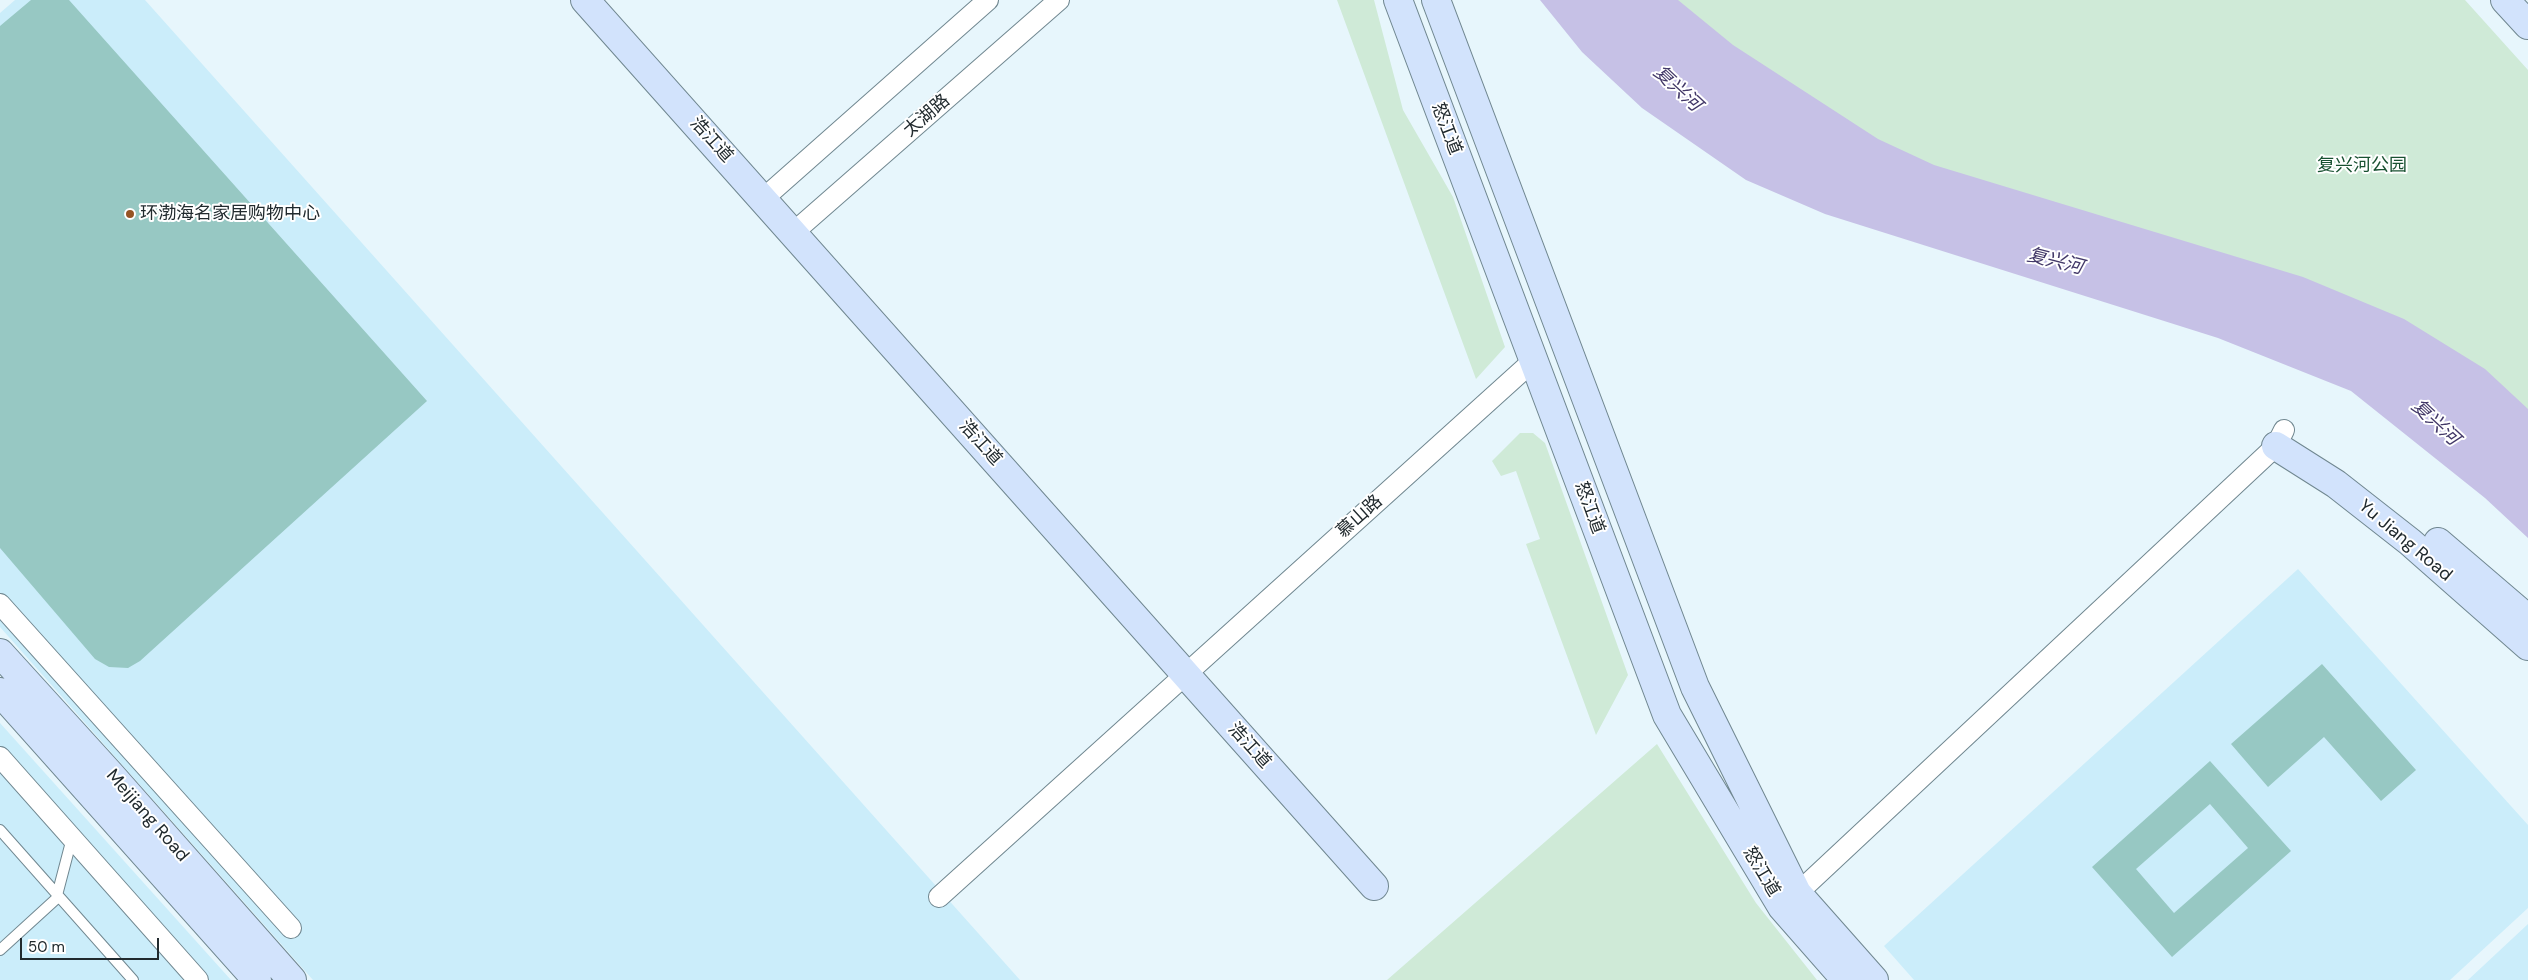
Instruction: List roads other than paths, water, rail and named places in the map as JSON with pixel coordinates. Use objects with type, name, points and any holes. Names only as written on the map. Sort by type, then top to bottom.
[{"type":"street","name":"浩江道","points":[[585,0],[794,232],[1374,886]]},
{"type":"street","points":[[763,199],[988,0]]},
{"type":"street","name":"太湖路","points":[[794,232],[1060,0]]},
{"type":"street","name":"怒江道","points":[[1398,0],[1667,715],[1790,900],[1846,980]]},
{"type":"street","name":"怒江道","points":[[1436,0],[1695,687],[1790,900],[1874,980]]},
{"type":"street","points":[[2505,0],[2528,26]]},
{"type":"street","name":"慕山路","points":[[939,897],[1534,360]]},
{"type":"street","points":[[1790,900],[2280,438]]},
{"type":"street","name":"Yu Jiang Road","points":[[2280,438],[2346,468],[2407,516],[2528,619]]},
{"type":"street","name":"Yu Jiang Road","points":[[2280,438],[2410,542],[2528,646]]},
{"type":"street","points":[[0,604],[291,928]]},
{"type":"street","name":"Meijiang Road","points":[[0,653],[292,980]]},
{"type":"street","name":"Meijiang Road","points":[[0,692],[257,980]]},
{"type":"street","points":[[0,757],[198,980]]},
{"type":"lane","points":[[0,830],[133,980]]},
{"type":"lane","points":[[0,950],[56,899],[72,838]]},
{"type":"water","name":"复兴河","points":[[1540,0],[1678,0],[1733,45],[1878,139],[1934,165],[2303,277],[2404,319],[2485,369],[2528,409],[2528,538],[2485,498],[2351,391],[2218,338],[1825,214],[1746,180],[1642,108],[1582,52]]},
{"type":"place","name":"环渤海名家居购物中心","points":[[130,214]]},
{"type":"park label","name":"复兴河公园","points":[[2362,166]]}]
